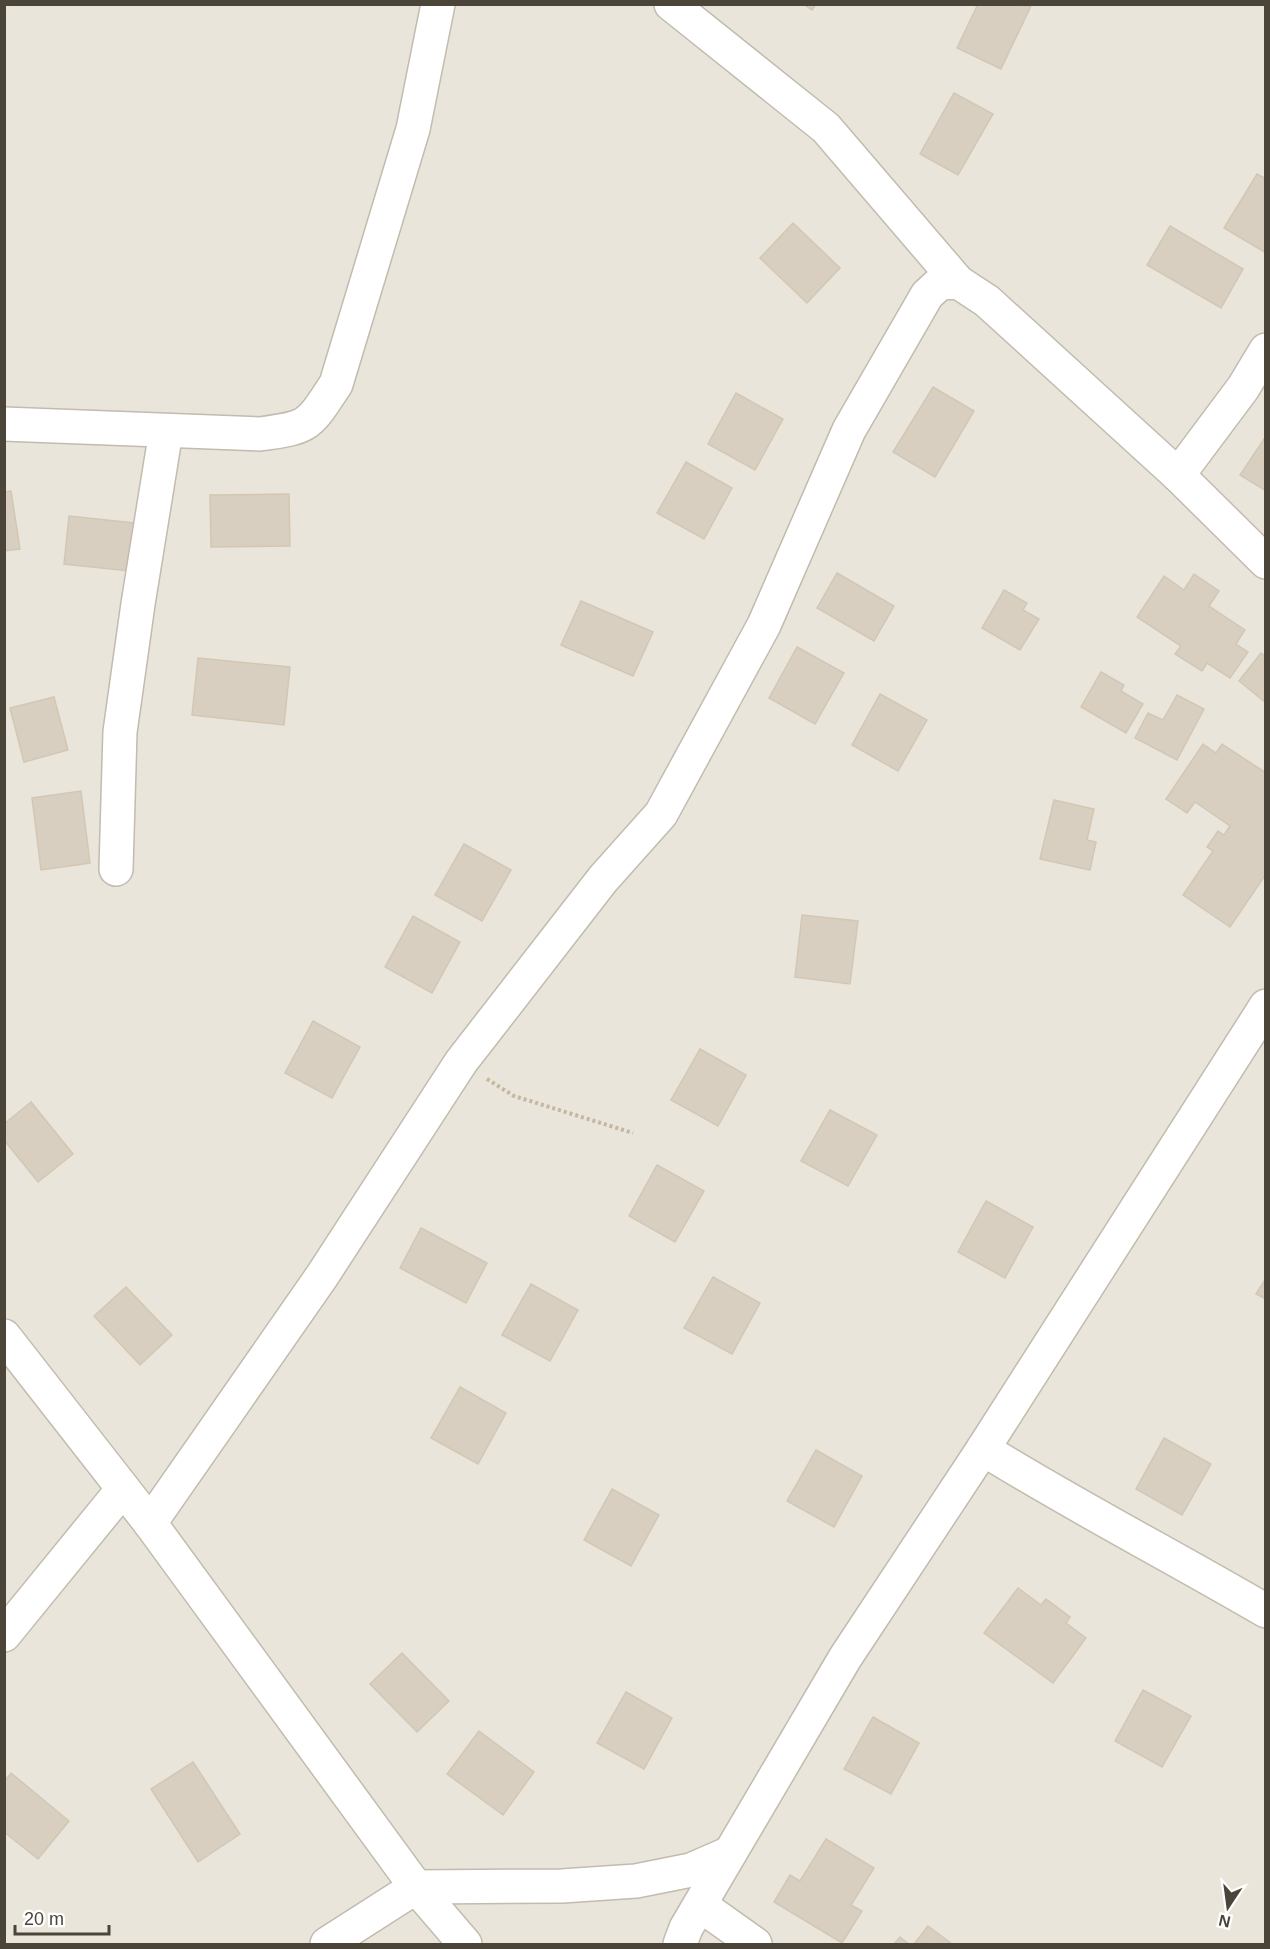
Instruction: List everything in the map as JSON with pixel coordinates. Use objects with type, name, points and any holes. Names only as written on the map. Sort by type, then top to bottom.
[{"type":"street","points":[[4,424],[260,434],[298,429],[313,418],[336,384],[413,129],[438,4]]},
{"type":"street","points":[[671,4],[826,129],[958,282],[987,301],[1178,475],[1266,562]]},
{"type":"street","points":[[150,1523],[322,1276],[461,1062],[603,879],[661,814],[764,625],[849,430],[927,295],[940,283],[958,282]]},
{"type":"street","points":[[1178,475],[1243,388],[1266,350]]},
{"type":"street","points":[[116,868],[120,732],[166,431]]},
{"type":"street","points":[[680,1944],[700,1905],[845,1658],[983,1449],[1266,1005]]},
{"type":"street","points":[[4,1336],[150,1523],[416,1887],[465,1944]]},
{"type":"street","points":[[983,1449],[1049,1490],[1149,1543],[1266,1611]]},
{"type":"street","points":[[4,1635],[123,1489]]},
{"type":"street","points":[[327,1944],[416,1887],[562,1886],[636,1881],[691,1870],[730,1854]]},
{"type":"street","points":[[700,1905],[754,1944]]},
{"type":"path","points":[[461,1062],[514,1096],[633,1134]]},
{"type":"shaded area","points":[[5,5],[1265,5],[1265,1944],[5,1944]]},
{"type":"building","points":[[803,4],[816,4],[812,10]]},
{"type":"building","points":[[978,4],[1031,6],[1001,69],[957,48]]},
{"type":"building","points":[[954,93],[993,114],[958,175],[920,154]]},
{"type":"building","points":[[1257,174],[1266,179],[1266,253],[1224,228]]},
{"type":"building","points":[[793,223],[840,268],[807,303],[760,258]]},
{"type":"building","points":[[1170,226],[1243,269],[1221,308],[1147,265]]},
{"type":"building","points":[[933,387],[974,411],[935,477],[893,452]]},
{"type":"building","points":[[736,393],[783,419],[755,470],[708,444]]},
{"type":"building","points":[[1266,436],[1266,491],[1240,475]]},
{"type":"building","points":[[686,462],[732,488],[704,539],[657,513]]},
{"type":"building","points":[[11,491],[20,549],[4,551],[4,492]]},
{"type":"building","points":[[289,494],[290,546],[211,547],[210,495]]},
{"type":"building","points":[[69,516],[134,523],[129,571],[64,564]]},
{"type":"building","points":[[837,573],[894,606],[874,641],[817,608]]},
{"type":"building","points":[[1194,574],[1219,591],[1209,606],[1245,630],[1236,644],[1248,652],[1230,678],[1207,663],[1202,671],[1175,654],[1181,646],[1137,617],[1164,576],[1184,590]]},
{"type":"building","points":[[1004,590],[1027,603],[1023,610],[1039,619],[1020,650],[982,628]]},
{"type":"building","points":[[581,601],[653,632],[633,676],[561,645]]},
{"type":"building","points":[[797,647],[844,673],[815,724],[769,698]]},
{"type":"building","points":[[1261,653],[1266,657],[1266,703],[1239,681]]},
{"type":"building","points":[[198,658],[290,667],[284,725],[192,715]]},
{"type":"building","points":[[1101,672],[1124,685],[1121,691],[1143,704],[1126,733],[1081,707]]},
{"type":"building","points":[[880,694],[927,720],[898,771],[852,745]]},
{"type":"building","points":[[1177,695],[1204,709],[1177,760],[1135,738],[1148,713],[1163,720]]},
{"type":"building","points":[[54,697],[68,750],[24,762],[10,708]]},
{"type":"building","points":[[1203,744],[1216,753],[1222,744],[1266,773],[1266,874],[1230,927],[1183,895],[1213,851],[1207,847],[1218,831],[1224,835],[1230,826],[1195,802],[1187,813],[1166,799]]},
{"type":"building","points":[[81,791],[90,863],[41,870],[32,798]]},
{"type":"building","points":[[1054,800],[1094,809],[1087,840],[1096,842],[1090,870],[1040,859]]},
{"type":"building","points":[[464,844],[511,870],[482,921],[435,895]]},
{"type":"building","points":[[802,915],[858,921],[850,984],[795,977]]},
{"type":"building","points":[[413,916],[460,942],[432,993],[385,967]]},
{"type":"building","points":[[313,1021],[360,1047],[332,1098],[285,1073]]},
{"type":"building","points":[[700,1049],[746,1075],[718,1126],[671,1100]]},
{"type":"building","points":[[31,1102],[73,1154],[38,1182],[4,1140],[4,1124]]},
{"type":"building","points":[[830,1110],[877,1135],[848,1186],[801,1161]]},
{"type":"building","points":[[657,1165],[704,1191],[675,1242],[629,1216]]},
{"type":"building","points":[[986,1201],[1033,1227],[1005,1278],[958,1252]]},
{"type":"building","points":[[421,1228],[487,1263],[466,1303],[400,1268]]},
{"type":"building","points":[[713,1277],[760,1303],[732,1354],[684,1328]]},
{"type":"building","points":[[1266,1278],[1266,1299],[1256,1294]]},
{"type":"building","points":[[531,1284],[578,1310],[550,1361],[502,1335]]},
{"type":"building","points":[[126,1287],[172,1335],[140,1365],[94,1316]]},
{"type":"building","points":[[460,1387],[506,1413],[478,1464],[431,1438]]},
{"type":"building","points":[[1164,1438],[1211,1464],[1182,1515],[1136,1489]]},
{"type":"building","points":[[816,1450],[862,1476],[834,1527],[787,1501]]},
{"type":"building","points":[[612,1489],[659,1515],[631,1566],[584,1540]]},
{"type":"building","points":[[1018,1588],[1041,1605],[1046,1599],[1070,1617],[1066,1623],[1086,1638],[1053,1683],[984,1633]]},
{"type":"building","points":[[402,1653],[449,1701],[417,1732],[370,1684]]},
{"type":"building","points":[[1143,1690],[1191,1716],[1162,1767],[1115,1741]]},
{"type":"building","points":[[626,1692],[672,1718],[644,1769],[597,1743]]},
{"type":"building","points":[[873,1717],[919,1743],[891,1794],[844,1769]]},
{"type":"building","points":[[479,1731],[534,1772],[503,1815],[447,1774]]},
{"type":"building","points":[[193,1762],[240,1834],[198,1862],[151,1789]]},
{"type":"building","points":[[11,1773],[69,1821],[38,1859],[4,1832],[4,1782]]},
{"type":"building","points":[[826,1839],[874,1868],[851,1905],[862,1911],[842,1943],[774,1902],[790,1875],[800,1881]]},
{"type":"building","points":[[928,1926],[952,1944],[914,1944]]},
{"type":"building","points":[[900,1937],[909,1944],[894,1944]]}]
